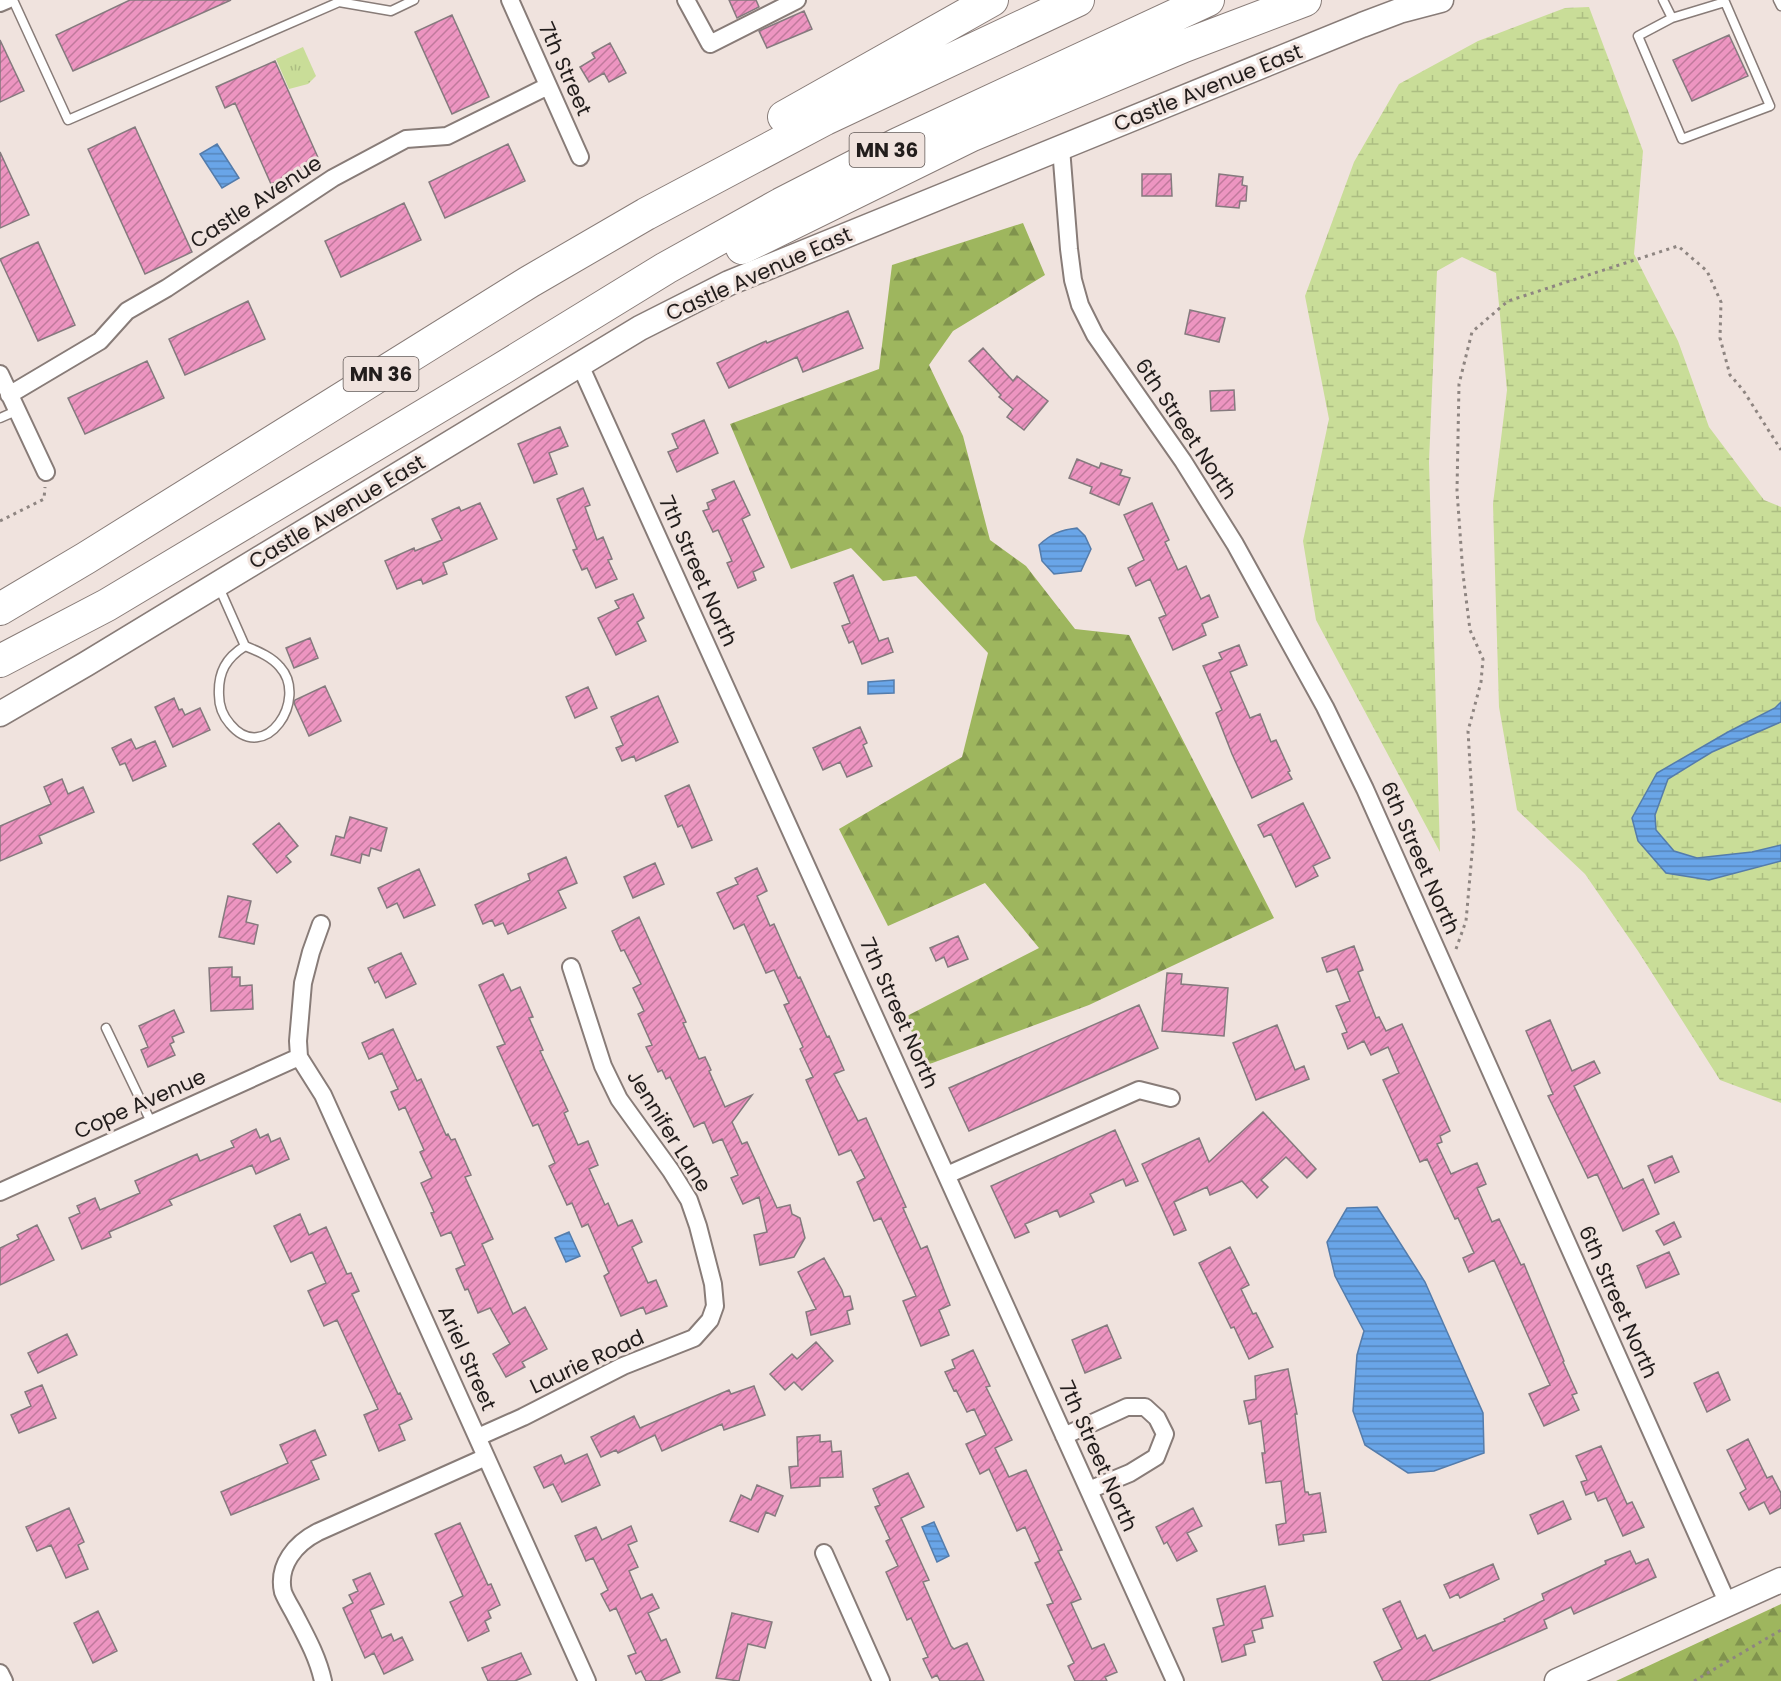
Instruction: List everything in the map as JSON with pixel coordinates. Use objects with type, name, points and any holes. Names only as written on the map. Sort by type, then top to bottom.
[{"type":"highway","points":[[555,267],[723,151],[992,0]]},
{"type":"highway","name":"MN 36","points":[[0,609],[555,267],[646,214],[765,149],[855,104],[1078,0]]},
{"type":"highway","name":"MN 36","points":[[0,661],[107,604],[666,268],[739,227],[888,149],[1208,0]]},
{"type":"highway","points":[[577,322],[739,249],[972,135],[1184,46],[1305,0]]},
{"type":"street","points":[[0,3],[7,0]]},
{"type":"street","name":"7th Street","points":[[510,0],[580,157]]},
{"type":"street","points":[[686,0],[710,44],[797,0]]},
{"type":"street","name":"Castle Avenue East","points":[[0,714],[218,585],[640,328],[729,283],[1362,25],[1399,11],[1441,0]]},
{"type":"street","name":"Castle Avenue","points":[[9,395],[100,341],[127,311],[167,288],[333,178],[406,139],[447,136],[548,86]]},
{"type":"street","name":"6th Street North","points":[[1062,148],[1069,249],[1073,280],[1080,305],[1095,335],[1183,461],[1235,544],[1325,707],[1365,789],[1728,1604]]},
{"type":"street","name":"7th Street North","points":[[580,364],[1175,1681]]},
{"type":"street","points":[[0,374],[46,472]]},
{"type":"street","points":[[299,1057],[298,1018],[303,983],[310,952],[321,924]]},
{"type":"street","name":"Jennifer Lane","points":[[571,967],[609,1079],[620,1099],[689,1200],[715,1291],[715,1306],[710,1320]]},
{"type":"street","name":"Cope Avenue","points":[[0,1192],[299,1057]]},
{"type":"street","name":"Ariel Street","points":[[299,1057],[323,1095],[587,1681]]},
{"type":"street","points":[[947,1175],[1139,1090],[1171,1098]]},
{"type":"street","name":"Laurie Road","points":[[478,1437],[523,1417],[623,1366],[694,1338],[710,1320]]},
{"type":"street","points":[[1064,1436],[1127,1407],[1145,1407],[1157,1418],[1165,1434],[1156,1457],[1130,1473],[1089,1490]]},
{"type":"street","points":[[323,1681],[314,1652],[284,1593],[282,1580],[286,1562],[297,1546],[318,1532],[486,1457]]},
{"type":"street","points":[[824,1553],[881,1681]]},
{"type":"street","points":[[1557,1681],[1781,1580]]},
{"type":"street","points":[[0,1673],[4,1681]]},
{"type":"lane","points":[[13,0],[68,120],[339,2],[391,11],[414,0]]},
{"type":"lane","points":[[1662,0],[1672,18]]},
{"type":"lane","points":[[1778,0],[1781,6]]},
{"type":"lane","points":[[1725,2],[1770,106],[1682,139],[1638,36],[1672,18],[1725,2]]},
{"type":"lane","points":[[0,418],[16,411]]},
{"type":"lane","points":[[218,585],[245,646],[269,657],[282,668],[288,681],[290,699],[283,718],[274,729],[260,737],[249,737],[236,732],[226,720],[219,704],[223,665],[231,654],[245,646]]},
{"type":"lane","points":[[106,1028],[152,1124]]},
{"type":"path","points":[[1447,974],[1467,921],[1474,831],[1468,731],[1481,682],[1483,659],[1470,630],[1457,490],[1459,384],[1472,332],[1508,301],[1678,246],[1707,271],[1721,302],[1720,338],[1730,375],[1743,390],[1781,450]]},
{"type":"path","points":[[0,521],[44,499],[46,472]]},
{"type":"path","points":[[1694,1681],[1781,1630]]},
{"type":"green space","points":[[1589,7],[1643,151],[1634,254],[1678,341],[1709,427],[1764,500],[1781,507],[1781,1103],[1720,1080],[1638,951],[1585,874],[1517,810],[1499,707],[1493,504],[1507,390],[1496,273],[1462,257],[1437,271],[1429,462],[1440,852],[1316,620],[1303,541],[1329,419],[1305,296],[1354,162],[1399,84],[1478,41],[1565,8]]},
{"type":"green space","points":[[303,47],[316,76],[308,84],[289,89],[276,59]]},
{"type":"green space","points":[[1023,223],[1045,275],[953,331],[929,365],[963,436],[990,540],[1026,566],[1075,629],[1129,635],[1274,918],[1089,1005],[927,1065],[905,1017],[1039,948],[985,883],[888,926],[839,829],[962,757],[988,653],[916,576],[883,581],[851,548],[791,569],[730,424],[879,369],[892,265]]},
{"type":"green space","points":[[1781,1604],[1781,1681],[1616,1681]]},
{"type":"water","points":[[217,144],[239,178],[222,188],[200,154]]},
{"type":"water","points":[[1077,528],[1085,536],[1091,549],[1081,571],[1054,574],[1042,561],[1039,545],[1056,533]]},
{"type":"water","points":[[894,680],[894,693],[868,694],[868,682]]},
{"type":"water","points":[[1781,702],[1781,722],[1712,752],[1668,779],[1655,815],[1656,830],[1674,851],[1697,858],[1752,852],[1781,845],[1781,861],[1709,880],[1666,873],[1638,841],[1632,818],[1657,773],[1775,708]]},
{"type":"water","points":[[1377,1207],[1425,1282],[1483,1413],[1484,1453],[1434,1471],[1408,1473],[1365,1445],[1353,1411],[1357,1355],[1364,1331],[1335,1276],[1327,1242],[1347,1208]]},
{"type":"water","points":[[569,1232],[580,1256],[566,1262],[555,1238]]},
{"type":"water","points":[[934,1522],[949,1556],[937,1562],[922,1527]]},
{"type":"building","points":[[130,0],[231,0],[73,71],[56,35]]},
{"type":"building","points":[[729,0],[756,0],[759,7],[737,18]]},
{"type":"building","points":[[804,11],[812,29],[767,48],[759,31]]},
{"type":"building","points":[[452,15],[489,97],[452,114],[415,32]]},
{"type":"building","points":[[1729,35],[1748,76],[1692,101],[1673,60]]},
{"type":"building","points":[[0,40],[24,91],[0,102]]},
{"type":"building","points":[[610,43],[626,73],[609,82],[604,73],[589,82],[580,67],[595,58],[592,53]]},
{"type":"building","points":[[275,61],[320,162],[271,184],[235,103],[225,108],[216,87]]},
{"type":"building","points":[[135,127],[192,252],[145,274],[88,149]]},
{"type":"building","points":[[508,144],[525,181],[445,218],[429,182]]},
{"type":"building","points":[[0,152],[29,215],[0,228]]},
{"type":"building","points":[[1142,174],[1171,174],[1172,196],[1142,196]]},
{"type":"building","points":[[1219,174],[1243,177],[1242,185],[1247,186],[1246,201],[1240,201],[1239,208],[1216,206]]},
{"type":"building","points":[[404,203],[421,240],[341,277],[325,241]]},
{"type":"building","points":[[38,242],[75,325],[38,341],[0,259]]},
{"type":"building","points":[[248,301],[265,339],[185,375],[169,339]]},
{"type":"building","points":[[1190,310],[1225,318],[1219,342],[1185,334]]},
{"type":"building","points":[[848,311],[863,348],[803,372],[797,357],[729,388],[717,363],[766,341],[767,343]]},
{"type":"building","points":[[983,348],[1013,381],[1017,376],[1048,401],[1024,430],[1007,417],[1013,409],[999,397],[1001,395],[969,361]]},
{"type":"building","points":[[147,361],[164,398],[85,434],[68,398]]},
{"type":"building","points":[[1234,390],[1235,410],[1211,411],[1210,391]]},
{"type":"building","points":[[704,420],[718,453],[677,472],[668,452],[678,448],[672,434]]},
{"type":"building","points":[[560,427],[568,446],[549,453],[557,474],[534,483],[518,444]]},
{"type":"building","points":[[1077,459],[1099,468],[1101,463],[1122,470],[1120,475],[1130,478],[1119,505],[1090,493],[1092,487],[1069,478]]},
{"type":"building","points":[[734,481],[750,515],[742,519],[764,567],[753,572],[756,580],[738,588],[727,563],[732,561],[718,530],[713,532],[703,511],[709,509],[707,503],[716,499],[712,490]]},
{"type":"building","points":[[583,488],[590,505],[585,507],[597,540],[603,537],[612,559],[608,560],[617,579],[596,588],[587,568],[582,570],[573,550],[577,549],[557,499]]},
{"type":"building","points":[[480,503],[497,539],[443,563],[447,574],[423,584],[421,579],[397,589],[385,561],[414,548],[415,551],[442,540],[432,519],[459,507],[461,511]]},
{"type":"building","points":[[1152,503],[1169,540],[1165,542],[1178,570],[1186,566],[1201,599],[1209,595],[1218,617],[1202,624],[1206,635],[1173,650],[1159,618],[1166,615],[1150,579],[1136,586],[1128,568],[1144,560],[1124,515]]},
{"type":"building","points":[[853,575],[879,641],[888,638],[893,652],[862,664],[853,641],[849,643],[842,626],[850,623],[834,583]]},
{"type":"building","points":[[633,594],[644,618],[637,622],[646,641],[616,655],[598,618],[619,608],[615,601]]},
{"type":"building","points":[[310,638],[318,658],[294,668],[286,648]]},
{"type":"building","points":[[1239,645],[1247,665],[1230,672],[1250,718],[1260,714],[1271,742],[1276,740],[1292,779],[1252,798],[1216,713],[1222,710],[1203,666],[1222,659],[1219,653]]},
{"type":"building","points":[[325,686],[341,721],[309,736],[294,703],[295,700]]},
{"type":"building","points":[[588,687],[597,708],[575,718],[566,697]]},
{"type":"building","points":[[658,696],[678,742],[636,761],[634,756],[622,761],[616,748],[623,745],[611,717]]},
{"type":"building","points":[[174,698],[179,710],[182,709],[185,715],[200,708],[210,730],[173,747],[155,707]]},
{"type":"building","points":[[860,727],[867,743],[863,745],[872,766],[847,777],[840,762],[823,770],[813,748]]},
{"type":"building","points":[[131,739],[136,749],[155,741],[166,766],[133,781],[125,763],[120,765],[112,748]]},
{"type":"building","points":[[62,779],[68,794],[83,787],[94,812],[39,836],[42,843],[0,861],[0,826],[51,804],[44,787]]},
{"type":"building","points":[[689,785],[712,840],[692,848],[682,825],[678,827],[665,796]]},
{"type":"building","points":[[1303,803],[1330,858],[1313,866],[1318,876],[1296,887],[1271,834],[1264,837],[1258,825]]},
{"type":"building","points":[[350,817],[387,828],[381,851],[371,848],[369,856],[362,854],[360,863],[331,855],[336,836],[344,838]]},
{"type":"building","points":[[279,823],[298,846],[286,856],[291,862],[277,873],[253,844]]},
{"type":"building","points":[[566,857],[577,883],[558,891],[566,908],[508,934],[503,923],[495,926],[492,920],[483,924],[475,905],[530,880],[528,874]]},
{"type":"building","points":[[655,863],[664,884],[633,898],[624,877]]},
{"type":"building","points":[[757,868],[767,891],[757,896],[770,926],[774,924],[844,1070],[834,1074],[858,1121],[866,1118],[906,1207],[903,1208],[921,1249],[927,1246],[950,1305],[939,1310],[949,1335],[921,1346],[903,1301],[916,1296],[881,1218],[874,1221],[857,1182],[865,1178],[851,1150],[839,1155],[806,1080],[813,1077],[800,1049],[803,1047],[784,1005],[789,1003],[774,970],[766,973],[744,924],[734,929],[717,893],[738,884],[735,878]]},
{"type":"building","points":[[419,869],[435,905],[404,918],[397,903],[387,908],[378,888]]},
{"type":"building","points":[[228,896],[251,901],[246,922],[258,925],[254,944],[219,937]]},
{"type":"building","points":[[639,917],[686,1022],[683,1023],[699,1059],[705,1057],[725,1107],[752,1095],[732,1122],[742,1144],[747,1142],[777,1208],[790,1205],[792,1214],[800,1218],[805,1238],[794,1257],[760,1265],[754,1235],[767,1232],[759,1197],[743,1204],[731,1178],[738,1175],[722,1139],[713,1143],[704,1122],[694,1127],[670,1077],[666,1079],[662,1070],[658,1072],[646,1047],[652,1045],[638,1014],[644,1011],[633,988],[641,984],[612,931]]},
{"type":"building","points":[[958,936],[968,959],[948,967],[944,957],[936,961],[930,948]]},
{"type":"building","points":[[1354,946],[1363,970],[1358,972],[1376,1018],[1379,1017],[1386,1031],[1402,1024],[1450,1131],[1440,1136],[1442,1142],[1437,1144],[1451,1174],[1477,1163],[1486,1184],[1477,1188],[1492,1222],[1499,1219],[1521,1265],[1524,1264],[1577,1393],[1572,1395],[1579,1410],[1544,1426],[1529,1394],[1550,1385],[1494,1260],[1469,1272],[1463,1258],[1474,1253],[1427,1159],[1420,1162],[1383,1080],[1399,1073],[1388,1047],[1371,1055],[1364,1041],[1348,1049],[1342,1034],[1347,1032],[1336,1006],[1350,1001],[1337,969],[1327,972],[1322,958]]},
{"type":"building","points":[[401,953],[416,984],[386,998],[378,981],[375,983],[368,968]]},
{"type":"building","points":[[232,967],[232,977],[240,977],[240,986],[252,985],[253,1009],[211,1011],[209,968]]},
{"type":"building","points":[[1167,973],[1182,974],[1181,984],[1228,988],[1224,1036],[1162,1031]]},
{"type":"building","points":[[503,974],[511,991],[520,987],[533,1017],[529,1018],[543,1050],[540,1051],[568,1111],[564,1113],[578,1145],[588,1141],[598,1165],[589,1169],[605,1205],[608,1203],[618,1226],[632,1220],[642,1242],[632,1247],[648,1283],[656,1280],[667,1306],[646,1314],[643,1307],[621,1316],[604,1276],[609,1273],[588,1224],[582,1227],[572,1203],[567,1205],[549,1166],[555,1163],[538,1124],[533,1126],[497,1047],[505,1044],[479,985]]},
{"type":"building","points":[[1139,1005],[1158,1048],[969,1131],[949,1088]]},
{"type":"building","points":[[174,1010],[184,1032],[172,1037],[174,1042],[170,1044],[175,1055],[148,1067],[141,1050],[148,1047],[139,1026]]},
{"type":"building","points":[[1550,1020],[1572,1071],[1594,1061],[1600,1073],[1574,1086],[1623,1189],[1643,1179],[1659,1214],[1623,1231],[1597,1174],[1588,1178],[1548,1096],[1553,1094],[1526,1031]]},
{"type":"building","points":[[1277,1025],[1295,1070],[1304,1066],[1309,1079],[1256,1100],[1233,1043]]},
{"type":"building","points":[[393,1029],[417,1081],[421,1079],[446,1135],[448,1134],[451,1140],[455,1139],[471,1175],[465,1177],[493,1239],[482,1244],[513,1314],[525,1307],[547,1349],[522,1362],[525,1367],[506,1377],[493,1354],[510,1344],[490,1308],[478,1313],[468,1289],[465,1290],[456,1269],[465,1265],[451,1232],[441,1236],[431,1213],[434,1212],[421,1183],[432,1178],[420,1152],[424,1150],[405,1107],[399,1110],[391,1092],[398,1089],[382,1053],[369,1059],[362,1043]]},
{"type":"building","points":[[1263,1112],[1316,1169],[1307,1178],[1286,1157],[1261,1180],[1268,1187],[1257,1198],[1242,1181],[1210,1195],[1207,1187],[1174,1202],[1186,1230],[1174,1235],[1142,1164],[1199,1138],[1209,1162]]},
{"type":"building","points":[[256,1129],[260,1138],[268,1134],[271,1142],[280,1138],[289,1159],[256,1174],[252,1165],[169,1200],[172,1205],[109,1232],[111,1237],[82,1249],[69,1218],[80,1213],[77,1206],[95,1198],[100,1210],[140,1193],[135,1181],[197,1154],[200,1161],[234,1147],[231,1141]]},
{"type":"building","points":[[1115,1130],[1138,1181],[1126,1186],[1123,1179],[1090,1194],[1094,1202],[1060,1217],[1057,1210],[1025,1224],[1029,1232],[1015,1238],[991,1186]]},
{"type":"building","points":[[1672,1156],[1679,1172],[1655,1183],[1648,1166]]},
{"type":"building","points":[[300,1214],[309,1235],[326,1227],[347,1274],[351,1273],[359,1291],[352,1294],[398,1394],[400,1393],[412,1419],[399,1425],[405,1440],[379,1451],[364,1415],[378,1409],[337,1320],[324,1326],[308,1291],[326,1283],[312,1252],[291,1262],[274,1226]]},
{"type":"building","points":[[1674,1222],[1681,1237],[1664,1245],[1656,1231]]},
{"type":"building","points":[[37,1225],[54,1260],[0,1285],[0,1248],[19,1239],[17,1235]]},
{"type":"building","points":[[1230,1247],[1249,1285],[1241,1289],[1273,1347],[1249,1359],[1199,1263]]},
{"type":"building","points":[[1669,1252],[1679,1274],[1646,1288],[1637,1266]]},
{"type":"building","points":[[824,1258],[844,1297],[850,1296],[853,1309],[847,1311],[850,1324],[811,1335],[806,1312],[816,1309],[798,1272]]},
{"type":"building","points":[[1107,1325],[1121,1358],[1085,1373],[1072,1340]]},
{"type":"building","points":[[67,1334],[77,1355],[38,1373],[28,1353]]},
{"type":"building","points":[[816,1342],[833,1361],[802,1390],[794,1382],[785,1390],[770,1374],[792,1354],[797,1359]]},
{"type":"building","points":[[973,1350],[990,1386],[986,1387],[1012,1440],[995,1448],[1009,1477],[1026,1470],[1062,1550],[1058,1551],[1081,1599],[1071,1603],[1092,1649],[1104,1644],[1117,1672],[1105,1677],[1107,1681],[1075,1681],[1068,1666],[1074,1663],[1047,1605],[1053,1603],[1035,1563],[1040,1561],[1025,1527],[1017,1531],[989,1469],[980,1474],[966,1444],[986,1435],[974,1409],[967,1412],[945,1372],[955,1368],[952,1360]]},
{"type":"building","points":[[1288,1369],[1297,1414],[1295,1414],[1305,1492],[1309,1495],[1320,1493],[1326,1532],[1303,1535],[1304,1541],[1279,1545],[1276,1525],[1286,1523],[1281,1481],[1266,1483],[1261,1421],[1249,1424],[1244,1401],[1256,1399],[1255,1376]]},
{"type":"building","points":[[1718,1372],[1730,1400],[1707,1412],[1694,1383]]},
{"type":"building","points":[[42,1385],[56,1418],[19,1433],[11,1415],[31,1406],[25,1392]]},
{"type":"building","points":[[754,1386],[765,1415],[724,1430],[722,1424],[662,1451],[655,1435],[618,1453],[616,1450],[601,1457],[591,1437],[634,1416],[640,1428],[729,1390],[731,1394]]},
{"type":"building","points":[[315,1430],[326,1455],[311,1461],[319,1479],[231,1515],[221,1492],[288,1463],[280,1445]]},
{"type":"building","points":[[820,1435],[820,1442],[831,1441],[832,1452],[841,1451],[843,1477],[820,1478],[820,1486],[791,1488],[789,1467],[798,1466],[797,1437]]},
{"type":"building","points":[[1748,1439],[1767,1478],[1772,1476],[1781,1493],[1781,1508],[1770,1514],[1764,1502],[1749,1510],[1740,1493],[1746,1489],[1727,1450]]},
{"type":"building","points":[[1601,1446],[1627,1504],[1632,1502],[1644,1527],[1623,1536],[1606,1498],[1598,1501],[1594,1492],[1586,1495],[1581,1482],[1587,1480],[1576,1456]]},
{"type":"building","points":[[587,1454],[600,1485],[562,1502],[553,1484],[544,1488],[534,1467],[561,1455],[565,1464]]},
{"type":"building","points":[[908,1473],[924,1507],[901,1518],[929,1580],[923,1582],[951,1646],[954,1649],[967,1643],[984,1681],[940,1681],[937,1675],[932,1678],[923,1659],[928,1657],[911,1618],[907,1620],[886,1572],[898,1566],[886,1541],[890,1539],[875,1507],[880,1505],[873,1489]]},
{"type":"building","points":[[757,1485],[783,1496],[775,1516],[766,1512],[758,1532],[730,1521],[741,1495],[751,1500]]},
{"type":"building","points":[[1563,1501],[1571,1519],[1538,1534],[1530,1515]]},
{"type":"building","points":[[69,1508],[84,1542],[78,1545],[88,1569],[66,1578],[51,1545],[37,1551],[26,1527]]},
{"type":"building","points":[[1193,1508],[1202,1526],[1187,1533],[1197,1551],[1177,1561],[1167,1542],[1164,1544],[1156,1527]]},
{"type":"building","points":[[460,1523],[488,1585],[491,1584],[500,1605],[488,1611],[491,1618],[485,1621],[489,1631],[468,1641],[450,1602],[463,1596],[435,1534]]},
{"type":"building","points":[[631,1526],[637,1541],[628,1545],[638,1567],[629,1571],[641,1599],[652,1594],[659,1608],[648,1613],[661,1641],[666,1639],[680,1672],[660,1681],[646,1681],[641,1671],[636,1674],[628,1656],[636,1653],[616,1608],[610,1611],[601,1594],[608,1590],[593,1558],[586,1561],[575,1536],[596,1527],[602,1540]]},
{"type":"building","points":[[1630,1551],[1636,1564],[1648,1559],[1656,1577],[1574,1614],[1571,1607],[1544,1620],[1547,1628],[1428,1681],[1383,1681],[1374,1662],[1402,1649],[1383,1609],[1400,1601],[1417,1639],[1425,1635],[1433,1651],[1505,1621],[1504,1619],[1544,1600],[1542,1594],[1606,1564],[1605,1561]]},
{"type":"building","points":[[1493,1564],[1499,1579],[1460,1598],[1458,1594],[1450,1598],[1444,1585]]},
{"type":"building","points":[[370,1573],[384,1604],[370,1610],[382,1638],[391,1634],[394,1641],[402,1637],[413,1660],[384,1674],[374,1653],[365,1658],[343,1608],[353,1603],[349,1595],[358,1591],[353,1580]]},
{"type":"building","points":[[1265,1586],[1273,1616],[1261,1619],[1263,1628],[1252,1631],[1255,1642],[1244,1645],[1246,1655],[1222,1662],[1213,1628],[1224,1625],[1217,1599]]},
{"type":"building","points":[[98,1611],[117,1651],[93,1663],[74,1623]]},
{"type":"building","points":[[732,1613],[772,1622],[765,1648],[748,1644],[739,1681],[716,1678]]},
{"type":"building","points":[[521,1653],[531,1674],[515,1681],[488,1681],[482,1668]]}]
